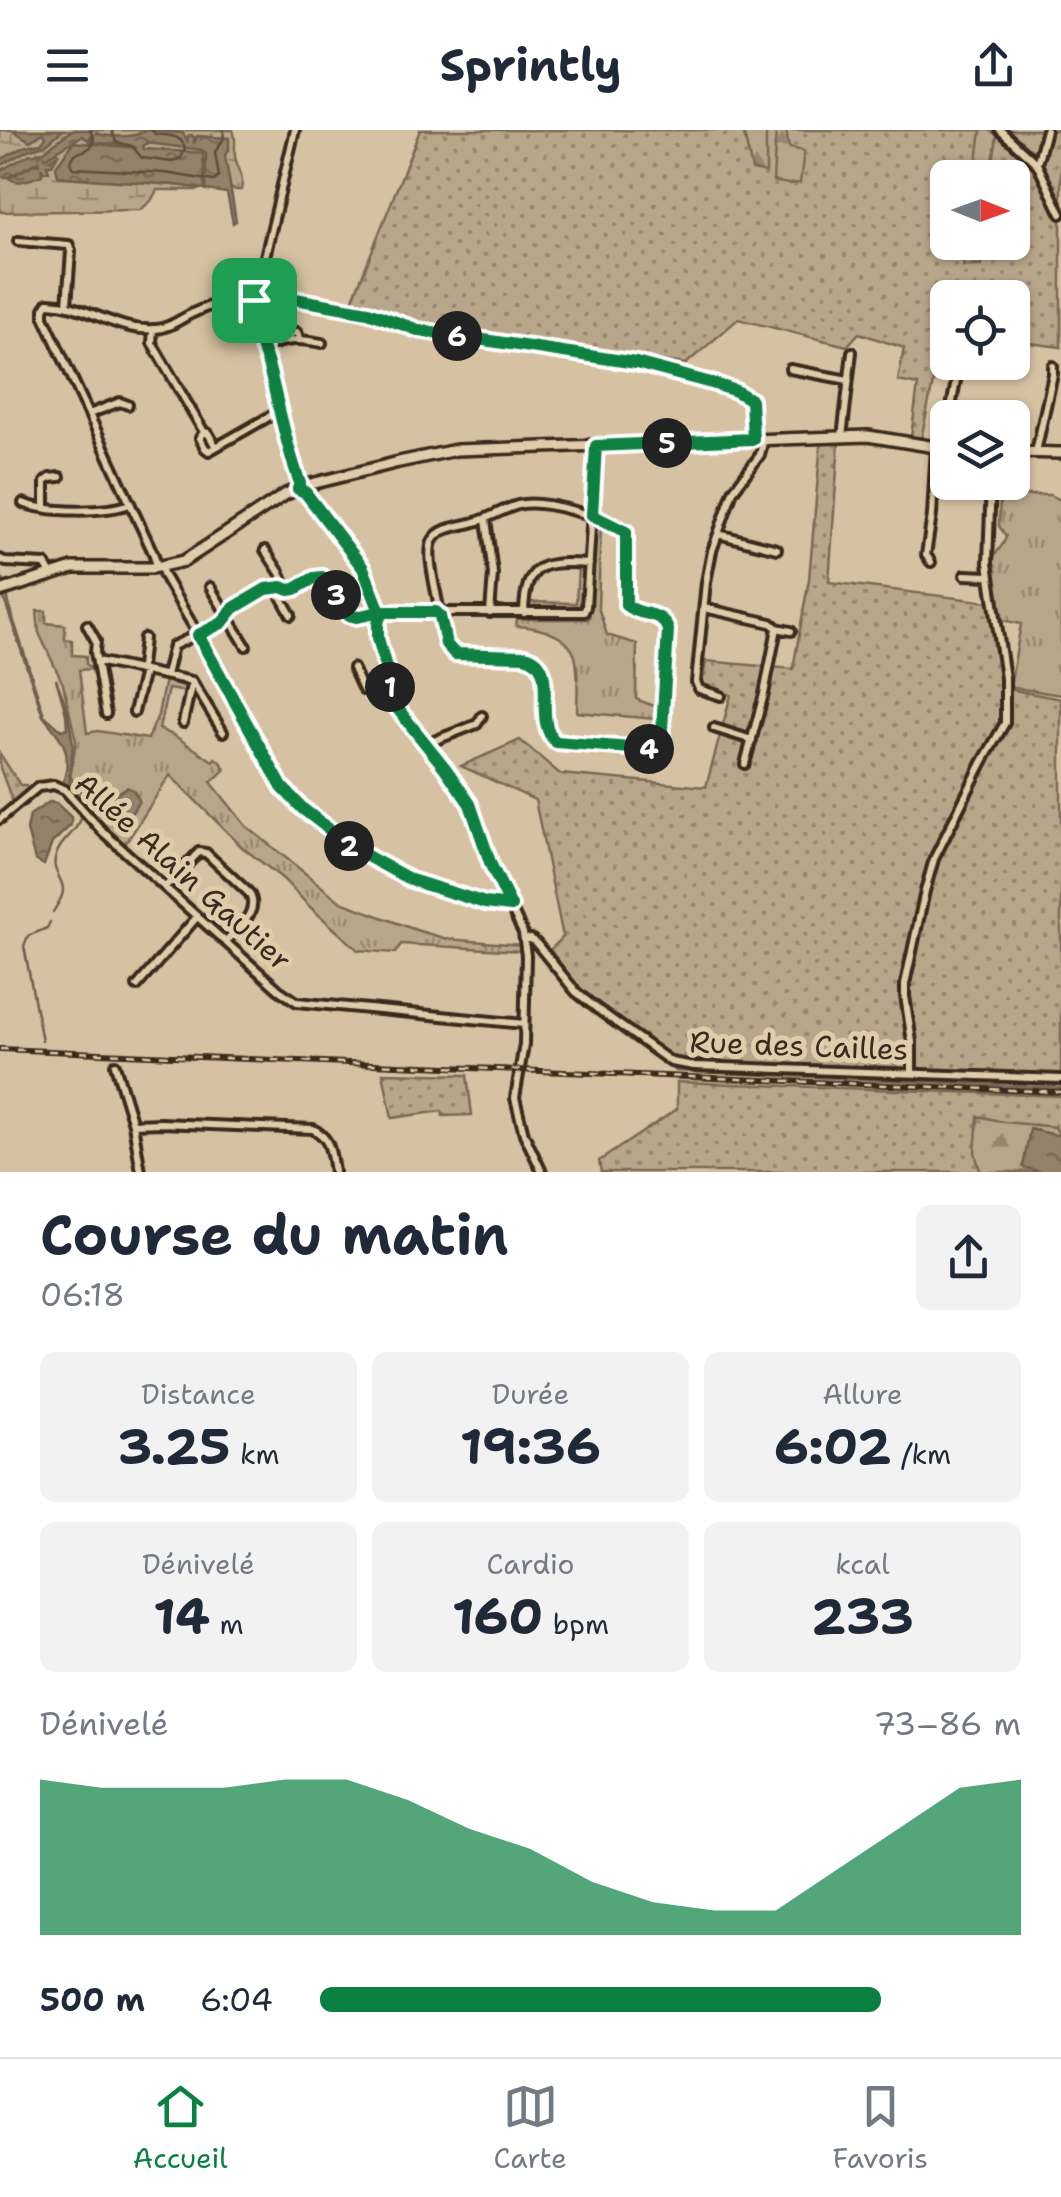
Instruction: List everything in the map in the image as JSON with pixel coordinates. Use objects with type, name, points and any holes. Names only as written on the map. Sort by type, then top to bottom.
[{"type":"main road","points":[[5,590],[82,566],[159,567],[190,558],[281,497],[303,487],[456,450],[842,436],[930,446]]},
{"type":"main road","points":[[1030,452],[1061,453]]},
{"type":"street","points":[[295,130],[253,297],[252,318],[303,487],[363,568],[380,613],[378,638],[397,708],[470,804],[491,865],[524,938],[524,1044],[516,1088],[517,1110],[542,1172]]},
{"type":"street","points":[[1000,130],[1037,164],[1061,214]]},
{"type":"street","points":[[1037,164],[1046,130]]},
{"type":"street","points":[[18,241],[66,244],[70,248],[67,306]]},
{"type":"street","points":[[511,906],[485,903],[411,880],[356,850],[303,809],[282,787],[159,567],[44,313],[48,304],[93,313],[115,324],[153,329],[168,326],[198,310],[253,297],[368,312],[418,330],[634,363],[736,391],[751,400],[760,455],[733,491],[708,568],[696,682],[698,689],[721,696]]},
{"type":"street","points":[[153,329],[152,343],[216,447],[279,411]]},
{"type":"street","points":[[258,339],[297,332],[299,338]]},
{"type":"street","points":[[262,348],[284,339],[322,343]]},
{"type":"street","points":[[842,436],[852,352]]},
{"type":"street","points":[[1036,452],[1052,366]]},
{"type":"street","points":[[790,369],[848,380]]},
{"type":"street","points":[[90,414],[120,402],[128,405]]},
{"type":"street","points":[[166,675],[173,646],[222,623],[234,608],[266,589],[295,589],[314,578],[322,577],[348,615],[356,617],[440,612],[580,614],[586,607],[596,446]]},
{"type":"street","points":[[45,508],[45,482],[60,477]]},
{"type":"street","points":[[931,562],[926,554],[934,500]]},
{"type":"street","points":[[912,1073],[905,984],[925,891],[934,860],[1005,722],[1005,678],[987,550],[990,500]]},
{"type":"street","points":[[582,512],[593,501]]},
{"type":"street","points":[[23,503],[34,508],[110,510],[130,504]]},
{"type":"street","points":[[523,504],[582,512],[626,532],[626,605],[666,623],[664,714],[660,741],[650,748],[556,742],[546,731],[544,676],[538,661],[524,656],[455,654],[446,644],[430,554],[434,539],[444,530],[523,504]]},
{"type":"street","points":[[486,519],[493,574],[490,613]]},
{"type":"street","points":[[591,528],[603,520]]},
{"type":"street","points":[[718,534],[777,549]]},
{"type":"street","points":[[265,550],[280,573],[280,595],[291,615]]},
{"type":"street","points":[[3,560],[45,564],[51,574]]},
{"type":"street","points":[[524,614],[525,589],[536,572],[559,562],[589,564]]},
{"type":"street","points":[[965,575],[989,576]]},
{"type":"street","points":[[210,587],[246,646]]},
{"type":"street","points":[[704,608],[791,630]]},
{"type":"street","points":[[87,626],[96,642],[106,714]]},
{"type":"street","points":[[746,764],[777,628]]},
{"type":"street","points":[[134,712],[144,675],[144,638]]},
{"type":"street","points":[[98,661],[192,681],[223,732]]},
{"type":"street","points":[[353,668],[363,690],[388,681]]},
{"type":"street","points":[[182,723],[192,681]]},
{"type":"street","points":[[426,744],[476,724],[482,716]]},
{"type":"street","points":[[714,728],[752,740]]},
{"type":"street","name":"Allée Alain Gautier","points":[[0,819],[36,788],[60,787],[102,831],[297,1002],[524,1024]]},
{"type":"street","points":[[165,887],[199,852],[206,853],[250,893],[253,910],[225,942]]},
{"type":"street","points":[[138,986],[197,917]]},
{"type":"street","name":"Rue des Cailles","points":[[524,938],[536,943],[576,992],[674,1063],[1061,1079]]},
{"type":"street","points":[[115,1065],[133,1124],[141,1172]]},
{"type":"street","points":[[133,1124],[313,1129],[328,1143],[334,1172]]},
{"type":"green space","points":[[0,130],[233,130],[241,190],[208,183],[199,190],[157,190],[140,210],[0,212]]},
{"type":"green space","points":[[420,130],[1061,130],[1061,347],[1030,343],[1030,280],[930,280],[930,380],[934,380],[921,439],[911,437],[918,385],[898,381],[904,348],[859,333],[847,346],[738,319],[686,364],[469,334],[351,304]]},
{"type":"green space","points":[[743,130],[766,130],[766,173],[752,170]]},
{"type":"green space","points":[[776,130],[786,130],[789,148],[804,151],[800,183],[773,181]]},
{"type":"green space","points":[[981,130],[989,130],[997,135],[993,160],[977,160]]},
{"type":"green space","points":[[1006,130],[1040,130],[1035,150],[1029,151]]},
{"type":"green space","points":[[964,260],[982,260],[981,266],[963,266]]},
{"type":"green space","points":[[839,441],[829,582],[989,602],[1003,688],[1061,699],[1061,1088],[676,1071],[580,990],[550,950],[563,937],[535,800],[461,766],[520,740],[560,774],[706,787],[731,695],[702,685],[706,661],[793,669],[809,579],[821,442]]},
{"type":"green space","points":[[1050,495],[1061,500],[1061,695],[1010,687],[1021,624],[1002,620],[993,580],[993,559],[1006,536],[999,526],[1000,500]]},
{"type":"green space","points":[[601,524],[598,607],[607,635],[637,644],[636,699],[656,707],[655,719],[577,712],[573,652],[561,639],[544,631],[516,626],[517,619],[588,619],[594,529]]},
{"type":"green space","points":[[578,567],[585,574],[582,607],[528,608],[526,602],[576,603]]},
{"type":"green space","points":[[37,611],[46,611],[46,623],[65,625],[65,639],[72,640],[72,655],[86,656],[86,664],[93,669],[79,670],[87,733],[98,731],[148,739],[158,715],[165,679],[188,687],[187,692],[168,689],[159,729],[222,763],[225,770],[211,782],[246,826],[341,902],[447,939],[521,945],[521,951],[401,944],[395,953],[358,950],[283,879],[242,847],[170,775],[124,846],[72,789],[76,741],[63,684],[39,633]]},
{"type":"green space","points":[[0,754],[28,791],[13,803],[0,768]]},
{"type":"green space","points":[[383,1073],[467,1075],[472,1115],[443,1116],[442,1111],[392,1118]]},
{"type":"green space","points":[[677,1082],[1061,1096],[1061,1172],[601,1172],[599,1161],[677,1109]]},
{"type":"green space","points":[[978,1116],[1055,1127],[1059,1134],[1061,1172],[980,1172],[975,1152]]},
{"type":"water","points":[[12,130],[63,130],[45,145],[0,166],[0,160],[41,143],[46,137],[43,133],[30,141]]},
{"type":"water","points":[[72,130],[91,130],[92,135],[88,140],[82,136],[45,158],[59,153],[52,165],[47,165],[49,171],[44,172],[41,167],[42,175],[26,181],[9,178],[39,161],[8,177],[0,176],[0,171],[30,154],[43,152]]},
{"type":"water","points":[[146,130],[183,133],[187,141],[191,135],[194,144],[197,136],[229,138],[225,155],[236,221],[233,223],[227,193],[206,190],[206,154],[202,150],[147,143],[143,146],[203,153],[205,189],[58,176],[56,166],[74,142],[137,148],[90,141],[96,133],[122,136]]},
{"type":"water","points":[[0,574],[44,715],[61,730],[67,728],[56,679],[67,708],[73,744],[69,785],[63,783],[67,762],[64,746],[43,716],[5,602]]},
{"type":"water","points":[[127,787],[139,801],[118,830],[98,806]]},
{"type":"water","points":[[49,802],[56,803],[71,817],[71,825],[52,843],[44,865],[35,860],[27,830],[30,815]]},
{"type":"water","points":[[1030,1129],[1061,1136],[1061,1172],[1023,1167]]},
{"type":"waterway","points":[[249,311],[255,339]]},
{"type":"waterway","points":[[69,775],[90,802],[106,793],[111,797]]},
{"type":"waterway","points":[[53,912],[63,890],[55,859],[81,819]]},
{"type":"waterway","points":[[42,1041],[24,946],[28,936],[47,928],[50,922]]},
{"type":"railway","points":[[0,1049],[1061,1092]]},
{"type":"route","points":[[254,300],[254,328],[266,356],[300,483],[298,489],[305,492],[354,555],[368,580],[379,609],[376,613],[380,616],[380,652],[394,702],[470,804],[491,865],[511,906],[485,903],[411,880],[356,850],[303,809],[282,787],[198,635],[222,623],[234,608],[266,589],[295,589],[322,577],[348,615],[356,617],[376,613],[378,615],[380,616],[384,612],[436,612],[446,644],[455,654],[534,658],[544,676],[546,731],[556,742],[653,748],[660,741],[662,730],[668,630],[662,619],[638,613],[626,605],[626,532],[592,515],[596,446],[753,439],[751,400],[715,384],[636,363],[418,330],[368,312],[256,292],[254,300]]}]
